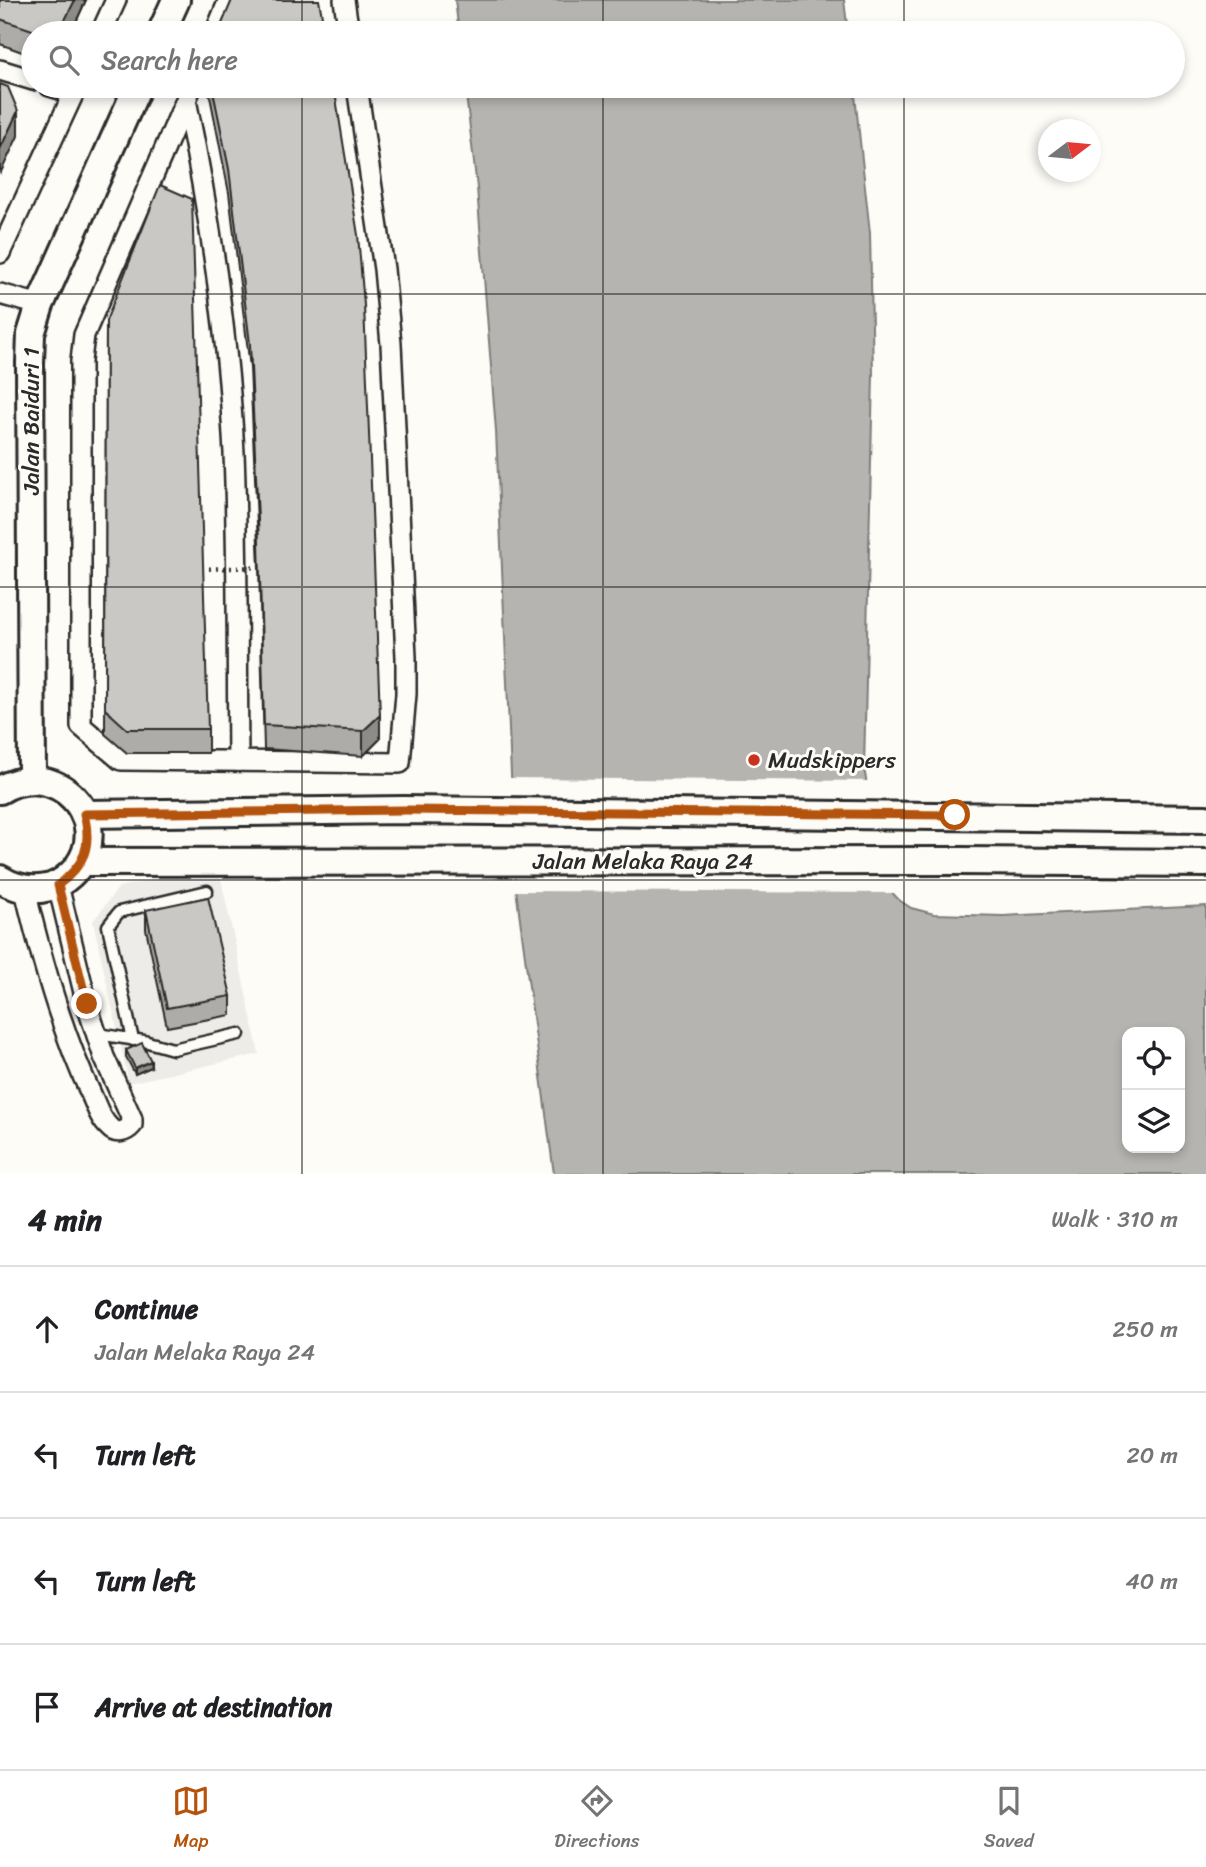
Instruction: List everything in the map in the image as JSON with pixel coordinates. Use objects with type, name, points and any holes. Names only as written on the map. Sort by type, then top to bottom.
[{"type":"street","points":[[106,21],[116,0]]},
{"type":"street","points":[[166,21],[176,0]]},
{"type":"street","points":[[220,21],[229,0]]},
{"type":"street","points":[[344,0],[347,21]]},
{"type":"street","points":[[0,70],[21,76]]},
{"type":"street","points":[[0,253],[71,98]]},
{"type":"street","name":"Jalan Baiduri 1","points":[[32,779],[32,334],[40,305],[133,98]]},
{"type":"street","points":[[187,98],[84,335],[81,360],[81,726],[121,760],[400,763],[406,657],[391,344],[384,269],[358,98]]},
{"type":"street","points":[[190,98],[214,253],[234,452],[238,761]]},
{"type":"street","points":[[0,295],[40,305]]},
{"type":"street","points":[[0,790],[16,782],[32,779],[48,782],[63,789],[75,800],[84,814],[88,830],[87,847],[81,862],[71,875],[58,885],[42,890],[25,890],[0,879]]},
{"type":"street","name":"Jalan Melaka Raya 24","points":[[84,814],[403,810],[1206,819]]},
{"type":"street","name":"Jalan Melaka Raya 24","points":[[81,862],[1206,863]]},
{"type":"street","points":[[25,890],[36,935],[78,1066],[102,1119],[110,1129],[124,1131],[132,1125],[132,1119],[104,1057],[87,1004],[58,885]]},
{"type":"lane","points":[[133,1040],[108,926],[119,912],[207,891]]},
{"type":"lane","points":[[97,1034],[144,1041],[173,1049],[239,1034]]},
{"type":"path","points":[[202,569],[259,567]]},
{"type":"shaded area","points":[[455,0],[844,0],[847,21],[458,21]]},
{"type":"shaded area","points":[[466,98],[855,98],[870,233],[873,374],[864,768],[885,885],[911,908],[934,914],[1003,916],[1206,906],[1206,1174],[554,1174],[516,889],[496,431],[477,188]]},
{"type":"shaded area","points":[[218,865],[259,1054],[129,1083],[93,921],[119,887]]},
{"type":"pier","points":[[508,778],[870,781],[888,884],[896,893],[513,891]]},
{"type":"building","points":[[0,0],[75,0],[64,21],[21,21],[21,26],[0,19]]},
{"type":"building","points":[[232,0],[319,0],[323,21],[223,21]]},
{"type":"building","points":[[0,84],[8,87],[18,111],[0,149]]},
{"type":"building","points":[[214,98],[336,98],[358,235],[364,305],[380,715],[363,731],[264,725],[250,344],[229,169]]},
{"type":"building","points":[[160,185],[192,199],[208,729],[127,729],[105,709],[106,321]]},
{"type":"building","points":[[208,897],[231,996],[167,1008],[146,910]]},
{"type":"building","points":[[142,1043],[151,1061],[135,1068],[126,1050]]},
{"type":"place","name":"Mudskippers","points":[[754,760]]},
{"type":"route","points":[[87,1004],[58,885],[71,875],[81,862],[87,847],[88,830],[84,814],[403,810],[955,815]]}]
